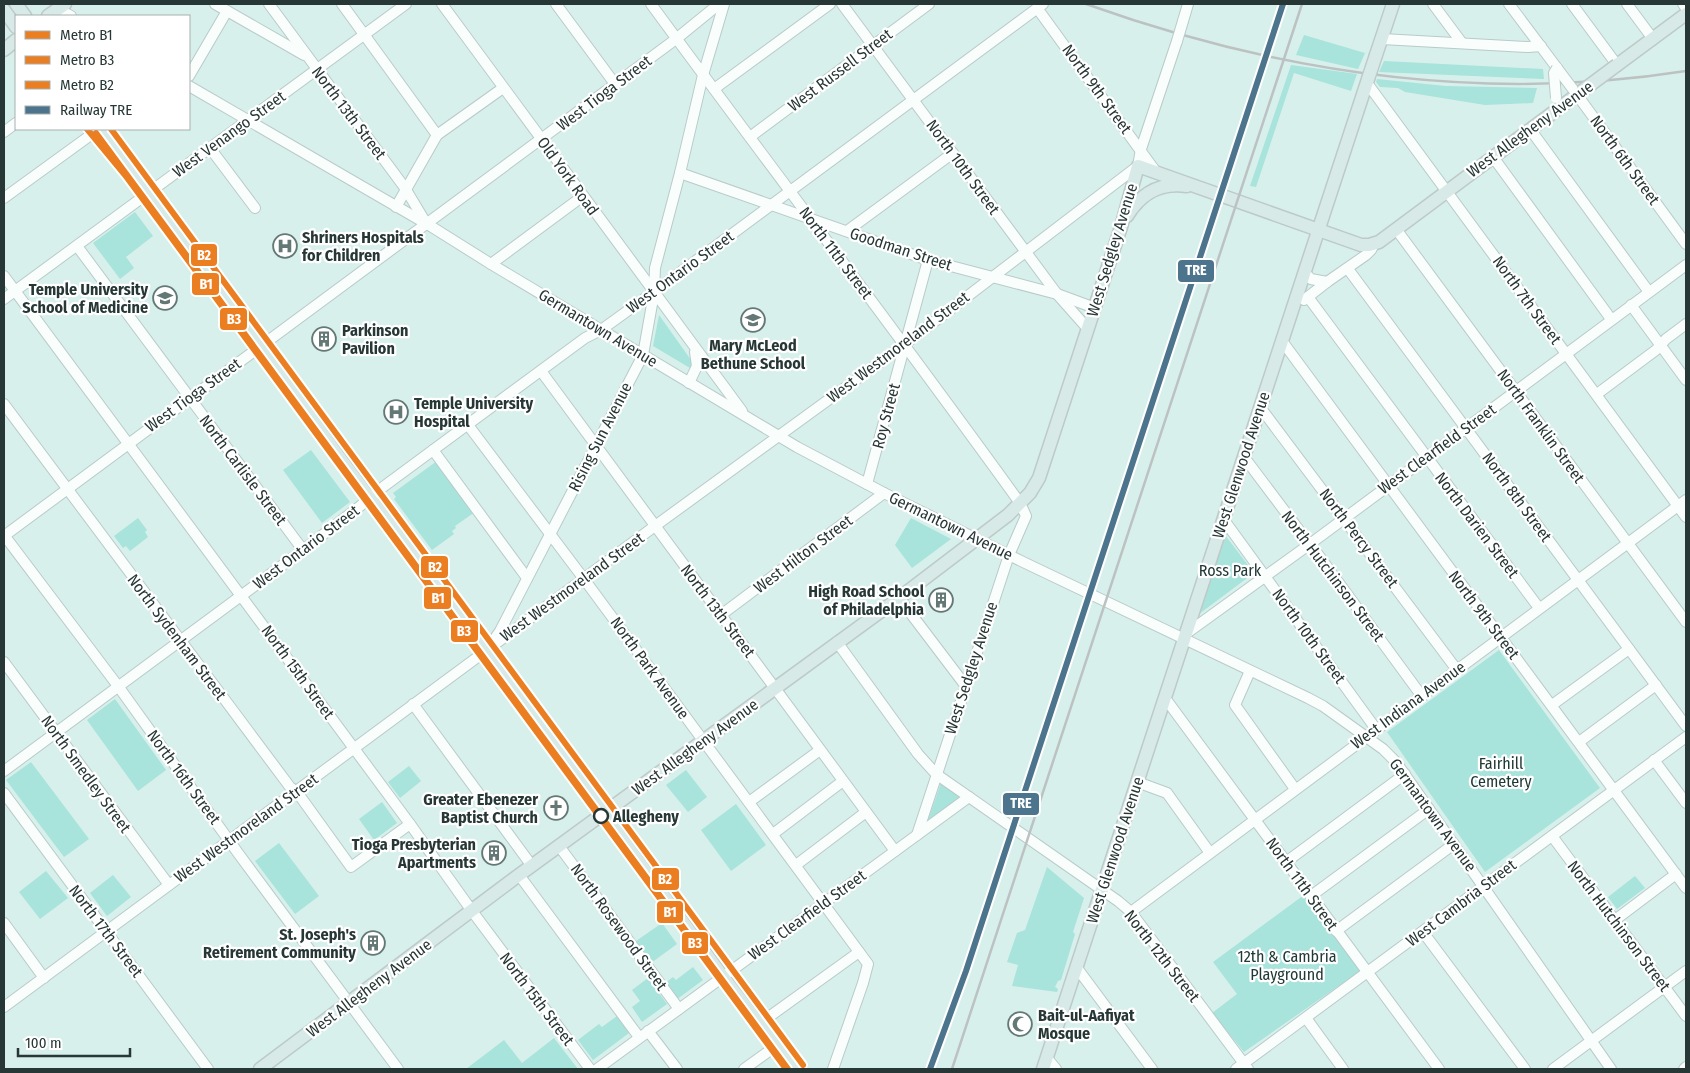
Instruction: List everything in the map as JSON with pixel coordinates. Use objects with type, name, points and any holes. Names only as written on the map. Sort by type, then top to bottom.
[{"type":"main road","points":[[16,4],[24,15]]},
{"type":"main road","name":"West Glenwood Avenue","points":[[1045,1064],[1393,4]]},
{"type":"main road","points":[[4,10],[15,26]]},
{"type":"main road","name":"West Allegheny Avenue","points":[[1374,244],[1530,129],[1556,104],[1578,92],[1617,65],[1686,14]]},
{"type":"main road","points":[[4,50],[15,41]]},
{"type":"main road","points":[[100,130],[723,977],[794,1069]]},
{"type":"main road","points":[[1138,166],[1361,244],[1374,244]]},
{"type":"main road","name":"West Sedgley Avenue","points":[[1030,493],[1039,478],[1121,227],[1138,166]]},
{"type":"main road","points":[[1121,227],[1136,204],[1146,194],[1161,187],[1200,188]]},
{"type":"main road","name":"West Allegheny Avenue","points":[[260,1069],[519,875],[899,598],[1000,521],[1030,493]]},
{"type":"street","points":[[215,4],[307,56]]},
{"type":"street","name":"North 13th Street","points":[[269,4],[405,188],[426,224]]},
{"type":"street","points":[[342,4],[437,135]]},
{"type":"street","name":"West Venango Street","points":[[4,299],[406,4]]},
{"type":"street","name":"Old York Road","points":[[442,4],[694,348],[749,419]]},
{"type":"street","points":[[556,4],[616,84]]},
{"type":"street","name":"North 11th Street","points":[[651,4],[789,192],[905,344],[1020,503]]},
{"type":"street","name":"West Tioga Street","points":[[4,535],[616,84],[719,4]]},
{"type":"street","name":"Rising Sun Avenue","points":[[485,652],[500,631],[643,355],[654,293],[655,268],[703,75],[724,4]]},
{"type":"street","points":[[714,89],[830,4]]},
{"type":"street","name":"North 10th Street","points":[[842,4],[1057,294],[1088,329]]},
{"type":"street","name":"West Russell Street","points":[[750,137],[929,4]]},
{"type":"street","name":"West Sedgley Avenue","points":[[1138,166],[1141,149],[1188,4]]},
{"type":"street","points":[[1433,4],[1462,43]]},
{"type":"street","name":"North 6th Street","points":[[1509,4],[1557,68],[1578,92],[1686,244]]},
{"type":"street","points":[[1572,4],[1617,65]]},
{"type":"street","points":[[1627,4],[1653,38]]},
{"type":"street","points":[[1683,4],[1686,8]]},
{"type":"street","name":"West Ontario Street","points":[[4,771],[303,550],[433,450],[585,338],[601,330],[654,293],[1040,6]]},
{"type":"street","name":"North 9th Street","points":[[1040,6],[1156,172]]},
{"type":"street","points":[[55,8],[69,15]]},
{"type":"street","points":[[190,74],[227,11]]},
{"type":"street","points":[[1382,39],[1541,46]]},
{"type":"street","points":[[1556,104],[1554,72],[1557,68]]},
{"type":"street","name":"North 7th Street","points":[[1367,81],[1566,353],[1682,503],[1686,517]]},
{"type":"street","name":"Germantown Avenue","points":[[190,87],[396,206],[777,436],[884,493],[1009,555],[1185,636],[1250,671],[1323,706],[1390,754],[1611,1069]]},
{"type":"street","points":[[396,206],[437,135],[504,88]]},
{"type":"street","points":[[4,132],[15,124]]},
{"type":"street","points":[[1530,129],[1649,292]]},
{"type":"street","points":[[4,198],[98,130]]},
{"type":"street","points":[[210,148],[255,208]]},
{"type":"street","points":[[847,232],[953,153]]},
{"type":"street","points":[[1493,157],[1611,319]]},
{"type":"street","name":"West Westmoreland Street","points":[[4,1007],[584,578],[905,344],[1138,166]]},
{"type":"street","name":"Goodman Street","points":[[680,173],[928,260],[1057,294],[1095,308]]},
{"type":"street","points":[[491,264],[582,196]]},
{"type":"street","name":"North Franklin Street","points":[[1396,229],[1686,622]]},
{"type":"street","name":"West Allegheny Avenue","points":[[1293,309],[1371,250],[1374,244]]},
{"type":"street","name":"North Carlisle Street","points":[[77,246],[303,550]]},
{"type":"street","name":"Roy Street","points":[[867,484],[928,260]]},
{"type":"street","name":"West Clearfield Street","points":[[1185,636],[1686,265]]},
{"type":"street","name":"North 8th Street","points":[[1348,268],[1686,726]]},
{"type":"street","points":[[1304,273],[1311,279],[1327,282]]},
{"type":"street","name":"North 15th Street","points":[[4,276],[590,1069]]},
{"type":"street","name":"North Darien Street","points":[[1308,297],[1539,608]]},
{"type":"street","points":[[1631,305],[1686,380]]},
{"type":"street","points":[[1597,394],[1686,324]]},
{"type":"street","name":"North 9th Street","points":[[1282,341],[1686,888]]},
{"type":"street","points":[[689,383],[697,366],[694,348]]},
{"type":"street","name":"North 13th Street","points":[[541,371],[895,851]]},
{"type":"street","name":"North Sydenham Street","points":[[4,404],[290,787],[297,792],[351,867],[410,824]]},
{"type":"street","name":"North Percy Street","points":[[1260,407],[1457,670]]},
{"type":"street","name":"North Park Avenue","points":[[468,425],[584,578],[868,964],[833,1069]]},
{"type":"street","points":[[433,450],[527,578]]},
{"type":"street","name":"North Hutchinson Street","points":[[1244,457],[1421,696]]},
{"type":"street","name":"West Hilton Street","points":[[721,615],[884,493]]},
{"type":"street","name":"West Sedgley Avenue","points":[[917,835],[1009,555],[1026,516],[1020,503]]},
{"type":"street","name":"West Indiana Avenue","points":[[1131,912],[1376,728],[1682,503]]},
{"type":"street","name":"North 10th Street","points":[[1224,520],[1376,728]]},
{"type":"street","name":"North 16th Street","points":[[4,535],[118,686],[398,1069]]},
{"type":"street","points":[[899,598],[965,685]]},
{"type":"street","name":"North 12th Street","points":[[838,642],[918,754],[936,774],[1131,912],[1242,1067]]},
{"type":"street","points":[[1552,705],[1629,649]]},
{"type":"street","name":"North Smedley Street","points":[[4,662],[168,885]]},
{"type":"street","points":[[1250,671],[1235,705],[1295,789]]},
{"type":"street","points":[[1579,742],[1656,685]]},
{"type":"street","name":"North 11th Street","points":[[1165,698],[1439,1069]]},
{"type":"street","points":[[413,704],[532,866]]},
{"type":"street","name":"West Cambria Street","points":[[1242,1067],[1367,972],[1686,737]]},
{"type":"street","points":[[749,802],[820,750]]},
{"type":"street","points":[[1654,760],[1686,803]]},
{"type":"street","points":[[1286,862],[1404,774]]},
{"type":"street","points":[[773,834],[843,781]]},
{"type":"street","points":[[1138,782],[1167,793],[1210,853]]},
{"type":"street","name":"North 17th Street","points":[[4,793],[208,1069]]},
{"type":"street","name":"West Clearfield Street","points":[[597,1069],[969,797]]},
{"type":"street","points":[[1311,896],[1429,809]]},
{"type":"street","points":[[796,865],[866,812]]},
{"type":"street","name":"North Hutchinson Street","points":[[1552,836],[1686,1016]]},
{"type":"street","points":[[1336,930],[1454,844]]},
{"type":"street","name":"North Rosewood Street","points":[[559,846],[679,1008]]},
{"type":"street","points":[[1615,920],[1676,874]]},
{"type":"street","points":[[519,875],[639,1037]]},
{"type":"street","points":[[4,923],[44,978]]},
{"type":"street","points":[[1423,932],[1524,1069]]},
{"type":"street","points":[[760,1024],[859,952]]},
{"type":"street","points":[[1077,968],[1152,1069]]},
{"type":"street","points":[[1553,1069],[1686,971]]},
{"type":"street","points":[[1306,1018],[1343,1069]]},
{"type":"street","points":[[648,1031],[677,1069]]},
{"type":"street","points":[[744,1069],[776,1046]]},
{"type":"street","points":[[1045,1064],[1056,1069]]},
{"type":"green space","points":[[1304,35],[1365,53],[1358,69],[1296,55]]},
{"type":"green space","points":[[1384,61],[1543,69],[1544,79],[1379,72]]},
{"type":"green space","points":[[1291,65],[1357,74],[1351,91],[1294,73],[1256,187],[1250,186]]},
{"type":"green space","points":[[1377,79],[1446,86],[1537,88],[1533,103],[1485,105],[1405,92],[1398,88],[1380,87],[1376,82]]},
{"type":"green space","points":[[135,212],[153,236],[126,257],[134,268],[120,279],[93,243]]},
{"type":"green space","points":[[659,315],[691,360],[692,366],[690,368],[653,346]]},
{"type":"green space","points":[[311,450],[350,502],[322,523],[283,470]]},
{"type":"green space","points":[[437,461],[475,512],[455,526],[456,528],[452,531],[454,534],[432,550],[394,499],[396,497],[393,493]]},
{"type":"green space","points":[[138,518],[147,530],[145,532],[148,537],[130,551],[126,546],[123,548],[114,536]]},
{"type":"green space","points":[[911,518],[951,539],[912,568],[895,545]]},
{"type":"green space","name":"Ross Park","points":[[1225,535],[1254,573],[1199,614]]},
{"type":"green space","name":"Fairhill Cemetery","points":[[1499,650],[1600,788],[1485,872],[1387,732]]},
{"type":"green space","points":[[115,699],[166,770],[138,791],[87,720]]},
{"type":"green space","points":[[31,762],[89,839],[64,857],[6,780]]},
{"type":"green space","points":[[409,766],[421,781],[400,798],[388,782]]},
{"type":"green space","points":[[686,770],[707,797],[688,812],[666,785]]},
{"type":"green space","points":[[942,780],[965,796],[927,823]]},
{"type":"green space","points":[[382,802],[397,823],[374,840],[359,819]]},
{"type":"green space","points":[[736,804],[766,845],[731,871],[701,830]]},
{"type":"green space","points":[[279,843],[319,896],[295,914],[255,861]]},
{"type":"green space","points":[[1047,867],[1084,898],[1061,980],[1058,981],[1055,987],[1058,989],[1057,992],[1012,986],[1018,965],[1007,962],[1017,933],[1025,930]]},
{"type":"green space","points":[[46,871],[68,898],[40,919],[19,892]]},
{"type":"green space","points":[[113,875],[131,897],[107,916],[90,893]]},
{"type":"green space","points":[[1635,876],[1645,888],[1617,909],[1608,897]]},
{"type":"green space","name":"12th & Cambria Playground","points":[[1304,895],[1360,971],[1244,1052],[1212,1013],[1237,994],[1213,962]]},
{"type":"green space","points":[[662,923],[677,944],[651,963],[636,941]]},
{"type":"green space","points":[[693,967],[703,980],[676,1000],[664,984],[673,977],[676,980]]},
{"type":"green space","points":[[648,978],[667,1004],[642,1022],[632,1007],[640,1001],[632,990]]},
{"type":"green space","points":[[617,1016],[629,1033],[593,1060],[578,1040],[599,1024],[602,1027]]},
{"type":"green space","points":[[554,1038],[578,1069],[466,1069],[504,1040],[522,1063]]},
{"type":"railway","points":[[1086,4],[1159,28],[1232,48],[1307,64],[1382,75],[1457,82],[1533,84],[1610,80],[1686,71]]},
{"type":"railway","points":[[952,1069],[1302,4]]},
{"type":"metro line","name":"B1","points":[[88,130],[125,175],[786,1069]]},
{"type":"metro line","name":"B2","points":[[112,130],[803,1065]]},
{"type":"metro line","name":"B3","points":[[96,133],[788,1069]]},
{"type":"rail line","name":"TRE","points":[[930,1069],[966,971],[1283,4]]},
{"type":"place","name":"Shriners Hospitals for Children","points":[[285,246]]},
{"type":"place","name":"Temple University School of Medicine","points":[[165,298]]},
{"type":"place","name":"Mary McLeod Bethune School","points":[[753,320]]},
{"type":"place","name":"Parkinson Pavilion","points":[[324,339]]},
{"type":"place","name":"Temple University Hospital","points":[[396,412]]},
{"type":"place","name":"High Road School of Philadelphia","points":[[941,600]]},
{"type":"place","name":"Greater Ebenezer Baptist Church","points":[[556,808]]},
{"type":"place","name":"Allegheny","points":[[601,816]]},
{"type":"place","name":"Tioga Presbyterian Apartments","points":[[494,853]]},
{"type":"place","name":"St. Joseph's Retirement Community","points":[[373,943]]},
{"type":"place","name":"Bait-ul-Aafiyat Mosque","points":[[1020,1024]]}]
